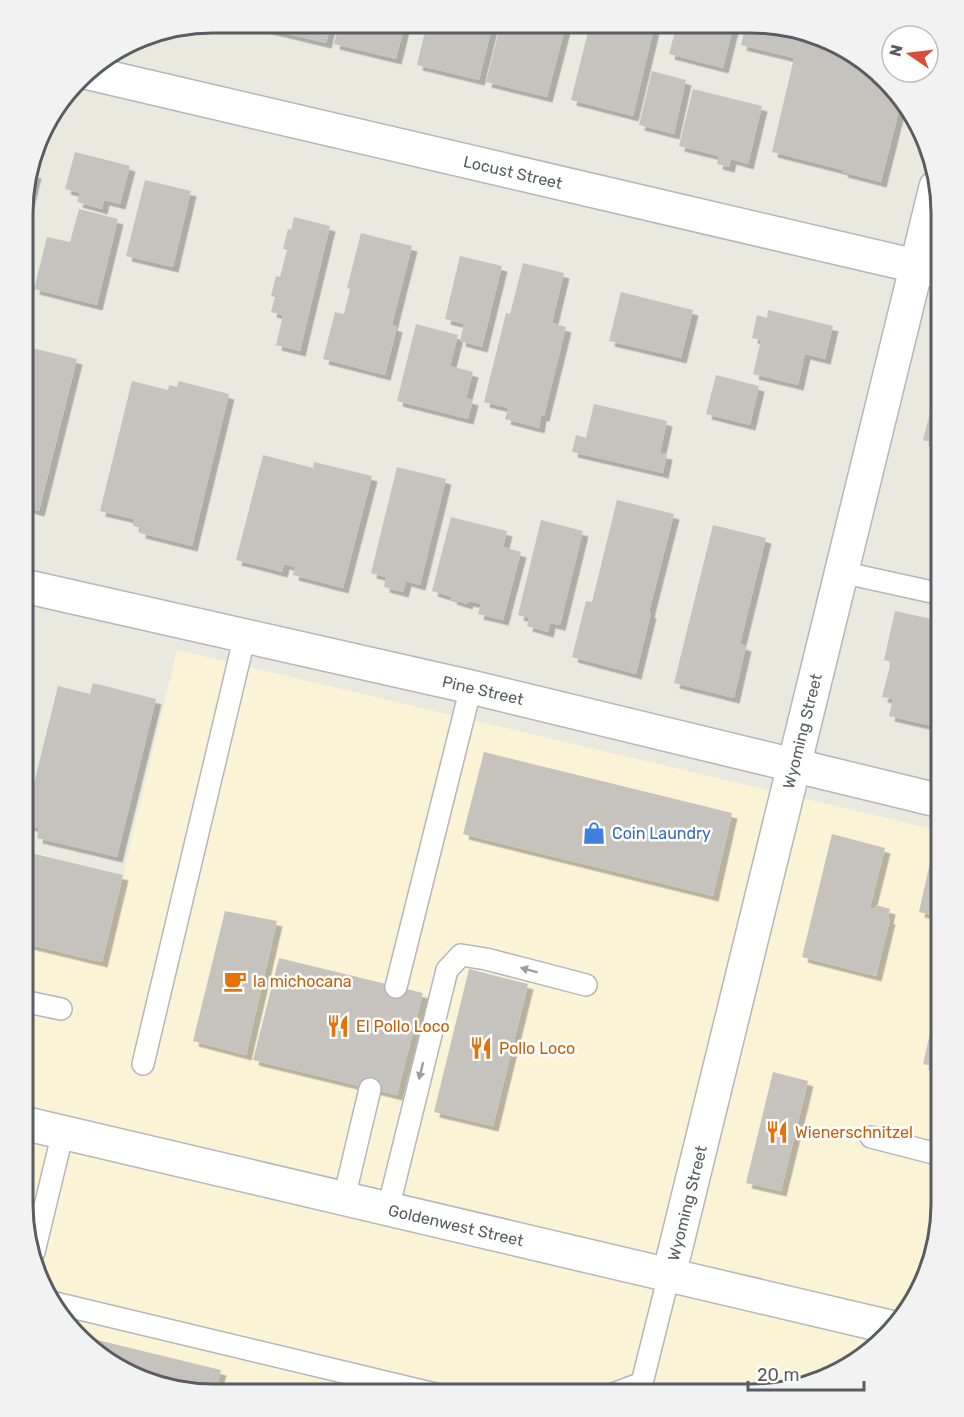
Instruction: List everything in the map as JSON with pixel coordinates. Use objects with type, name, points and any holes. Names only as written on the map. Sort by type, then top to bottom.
[{"type":"street","name":"Locust Street","points":[[98,75],[929,269]]},
{"type":"street","name":"Wyoming Street","points":[[669,1275],[841,572],[929,269],[931,246]]},
{"type":"street","name":"Pine Street","points":[[33,588],[471,687],[931,798]]},
{"type":"street","name":"Goldenwest Street","points":[[33,1125],[884,1325]]},
{"type":"lane","points":[[841,572],[931,592]]},
{"type":"lane","points":[[143,1064],[245,635]]},
{"type":"lane","points":[[396,987],[471,687]]},
{"type":"lane","points":[[388,1209],[447,970],[461,955],[486,958],[586,985]]},
{"type":"lane","points":[[33,1002],[62,1009]]},
{"type":"lane","points":[[344,1198],[370,1089]]},
{"type":"lane","points":[[37,1241],[63,1132]]},
{"type":"lane","points":[[871,1137],[931,1152]]},
{"type":"lane","points":[[647,1384],[669,1275]]},
{"type":"lane","points":[[64,1305],[393,1384]]},
{"type":"shaded area","points":[[177,650],[931,829],[931,1216],[928,1239],[912,1284],[901,1304],[886,1323],[851,1354],[820,1370],[798,1378],[775,1382],[751,1384],[213,1384],[166,1378],[123,1360],[103,1347],[70,1314],[52,1284],[36,1239],[33,1204],[33,852],[123,875]]},
{"type":"building","points":[[284,33],[328,33],[326,43]]},
{"type":"building","points":[[337,33],[402,33],[396,59],[334,44]]},
{"type":"building","points":[[425,33],[491,33],[479,80],[417,65]]},
{"type":"building","points":[[498,33],[564,33],[547,97],[486,82]]},
{"type":"building","points":[[588,33],[653,33],[633,116],[571,100]]},
{"type":"building","points":[[675,33],[732,33],[723,68],[669,54]]},
{"type":"building","points":[[744,33],[798,39],[820,47],[861,70],[894,103],[899,111],[881,182],[772,152],[794,58],[741,45]]},
{"type":"building","points":[[652,71],[686,80],[674,134],[639,125]]},
{"type":"building","points":[[693,89],[762,106],[748,164],[731,159],[729,167],[717,164],[719,156],[679,146]]},
{"type":"building","points":[[75,152],[130,166],[120,204],[104,200],[102,209],[77,202],[80,193],[65,189]]},
{"type":"building","points":[[145,180],[191,191],[173,267],[126,256]]},
{"type":"building","points":[[79,209],[118,219],[97,305],[34,289],[47,237],[70,242]]},
{"type":"building","points":[[294,217],[330,226],[300,351],[276,345],[283,315],[271,312],[275,297],[271,296],[276,276],[280,277],[287,250],[283,249]]},
{"type":"building","points":[[361,233],[412,246],[392,325],[397,327],[385,375],[323,359],[335,312],[344,314],[350,289],[347,288]]},
{"type":"building","points":[[460,256],[502,266],[482,347],[460,341],[464,324],[445,319]]},
{"type":"building","points":[[523,263],[564,273],[552,323],[566,327],[539,428],[505,419],[508,408],[484,402],[506,313],[510,314]]},
{"type":"building","points":[[621,292],[693,310],[681,358],[609,341]]},
{"type":"building","points":[[768,310],[833,326],[825,359],[805,354],[798,385],[753,374],[761,340],[752,338],[757,315],[767,318]]},
{"type":"building","points":[[416,324],[458,335],[450,366],[473,372],[466,398],[473,400],[468,419],[397,401]]},
{"type":"building","points":[[33,348],[77,359],[39,511],[33,509]]},
{"type":"building","points":[[716,375],[759,386],[750,425],[706,414]]},
{"type":"building","points":[[132,381],[168,390],[169,385],[177,387],[179,381],[229,394],[192,546],[140,533],[141,528],[133,526],[134,519],[100,511]]},
{"type":"building","points":[[594,404],[667,421],[660,453],[667,454],[663,473],[572,452],[576,435],[586,438]]},
{"type":"building","points":[[931,408],[931,442],[923,440]]},
{"type":"building","points":[[263,455],[313,468],[314,462],[372,476],[343,588],[293,575],[295,567],[284,564],[282,572],[236,560]]},
{"type":"building","points":[[397,467],[446,479],[420,585],[406,581],[403,592],[384,587],[386,577],[371,573]]},
{"type":"building","points":[[617,500],[674,514],[636,674],[572,657],[586,601],[592,602]]},
{"type":"building","points":[[451,517],[507,531],[503,547],[521,552],[503,620],[478,614],[481,604],[468,601],[467,604],[432,591]]},
{"type":"building","points":[[541,520],[583,531],[560,625],[550,623],[548,632],[527,626],[529,618],[518,615]]},
{"type":"building","points":[[713,525],[766,538],[740,644],[746,646],[734,698],[674,683]]},
{"type":"building","points":[[895,611],[931,619],[931,726],[889,716],[893,699],[882,697],[891,662],[884,660]]},
{"type":"building","points":[[93,683],[156,699],[117,857],[37,838],[39,828],[33,826],[33,787],[58,686],[90,694]]},
{"type":"building","points":[[484,752],[732,813],[713,896],[463,834]]},
{"type":"building","points":[[832,834],[885,848],[870,908],[875,909],[876,905],[890,909],[888,919],[890,919],[876,976],[802,957]]},
{"type":"building","points":[[33,853],[123,875],[102,962],[33,945]]},
{"type":"building","points":[[931,858],[931,915],[919,912]]},
{"type":"building","name":"la michocana","points":[[225,911],[277,921],[246,1055],[193,1041]]},
{"type":"building","name":"El Pollo Loco","points":[[279,958],[423,993],[397,1095],[253,1060]]},
{"type":"building","name":"Pollo Loco","points":[[469,969],[528,984],[493,1126],[434,1112]]},
{"type":"building","points":[[931,1029],[931,1066],[923,1064]]},
{"type":"building","name":"Wienerschnitzel","points":[[773,1072],[808,1081],[781,1191],[746,1183]]},
{"type":"building","points":[[95,1339],[221,1370],[217,1384],[166,1378],[123,1360]]},
{"type":"place","name":"Coin Laundry","points":[[594,833]]},
{"type":"place","name":"la michocana","points":[[235,981]]},
{"type":"place","name":"El Pollo Loco","points":[[338,1026]]},
{"type":"place","name":"Pollo Loco","points":[[481,1048]]},
{"type":"place","name":"Wienerschnitzel","points":[[777,1132]]}]
